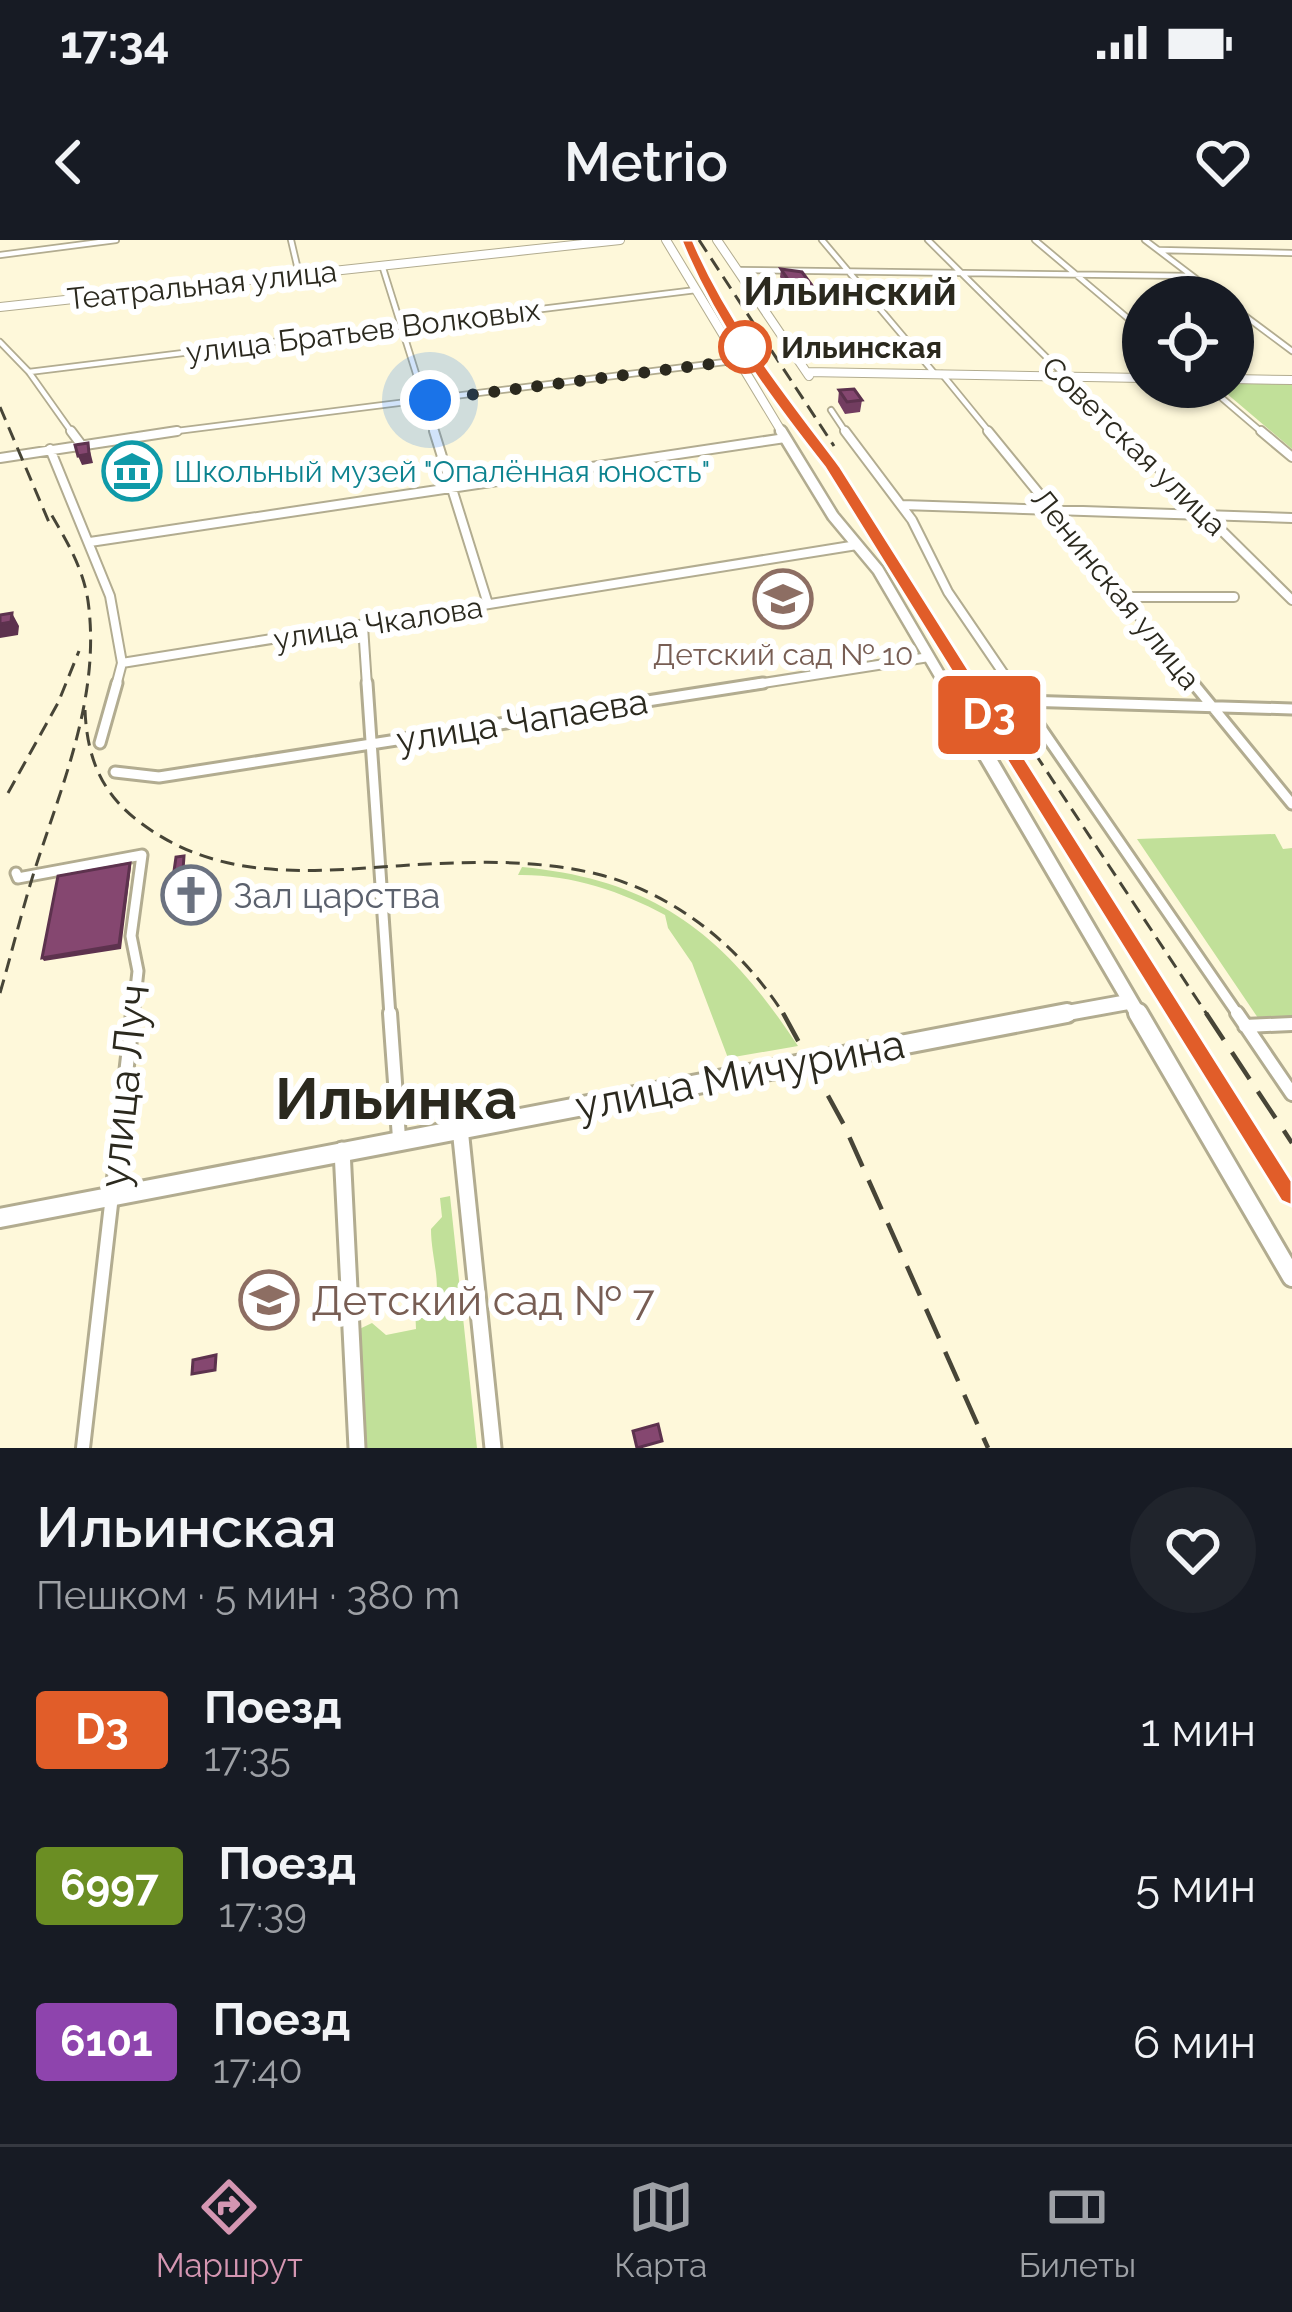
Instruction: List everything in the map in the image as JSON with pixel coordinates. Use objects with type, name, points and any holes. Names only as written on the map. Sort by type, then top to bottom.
[{"type":"main road","points":[[665,240],[784,438],[929,657],[1292,1276]]},
{"type":"main road","points":[[717,240],[807,372],[819,382],[833,374],[1122,377]]},
{"type":"main road","points":[[1254,379],[1292,380]]},
{"type":"main road","name":"улица Мичурина","points":[[0,1218],[1128,1002]]},
{"type":"street","points":[[19,240],[19,253]]},
{"type":"street","points":[[0,255],[110,240]]},
{"type":"street","points":[[290,240],[299,274]]},
{"type":"street","name":"Театральная улица","points":[[0,307],[620,240]]},
{"type":"street","name":"Ленинская улица","points":[[822,240],[1292,804]]},
{"type":"street","name":"Советская улица","points":[[928,240],[1060,376],[1292,599]]},
{"type":"street","points":[[1035,240],[1122,314]]},
{"type":"street","points":[[1145,240],[1192,276]]},
{"type":"street","points":[[1159,250],[1292,253]]},
{"type":"street","points":[[382,266],[488,604]]},
{"type":"street","points":[[738,270],[1122,276]]},
{"type":"street","name":"улица Братьев Волковых","points":[[29,372],[696,290]]},
{"type":"street","points":[[1254,323],[1292,351]]},
{"type":"street","points":[[0,343],[29,372],[80,443]]},
{"type":"street","points":[[0,458],[80,443],[741,360]]},
{"type":"street","points":[[1234,408],[1292,458]]},
{"type":"street","points":[[832,410],[902,506],[940,566],[948,592],[1292,1094]]},
{"type":"street","points":[[90,542],[784,438]]},
{"type":"street","points":[[50,448],[110,596],[122,663],[100,743]]},
{"type":"street","points":[[902,506],[1292,518]]},
{"type":"street","name":"улица Чкалова","points":[[122,663],[857,545]]},
{"type":"street","points":[[1124,597],[1234,597]]},
{"type":"street","points":[[363,626],[399,1138]]},
{"type":"street","name":"улица Чапаева","points":[[115,772],[156,777],[929,657]]},
{"type":"street","points":[[1023,701],[1292,709]]},
{"type":"street","name":"улица Луч","points":[[16,873],[18,878],[142,855],[131,936],[138,971],[83,1448]]},
{"type":"street","points":[[1245,1025],[1292,1024]]},
{"type":"street","points":[[460,1127],[493,1448]]},
{"type":"street","points":[[342,1149],[357,1448]]},
{"type":"green space","points":[[1254,382],[1292,383],[1292,449],[1244,408],[1254,408]]},
{"type":"green space","points":[[1275,834],[1283,849],[1292,848],[1292,1018],[1258,1018],[1137,839]]},
{"type":"green space","points":[[522,867],[612,885],[683,920],[743,973],[798,1046],[728,1058],[692,963],[668,928],[665,915],[594,886],[518,875]]},
{"type":"green space","points":[[450,1196],[477,1448],[357,1448],[351,1333],[372,1323],[386,1335],[416,1329],[415,1307],[435,1306],[431,1229],[442,1217],[440,1198]]},
{"type":"building","points":[[781,269],[802,272],[814,288],[795,290]]},
{"type":"building","points":[[854,389],[862,400],[847,402],[839,390]]},
{"type":"building","points":[[88,443],[89,454],[78,456],[75,445]]},
{"type":"building","points":[[12,613],[11,622],[0,624],[0,615]]},
{"type":"building","points":[[184,856],[183,870],[174,871],[176,857]]},
{"type":"building","points":[[130,863],[119,945],[42,958],[58,876]]},
{"type":"building","points":[[216,1355],[215,1370],[192,1374],[193,1360]]},
{"type":"building","points":[[658,1424],[662,1441],[637,1448],[633,1431]]},
{"type":"railway","points":[[687,240],[730,330],[832,466],[1181,1016]]},
{"type":"railway","points":[[699,240],[834,446]]},
{"type":"railway","points":[[0,407],[51,527]]},
{"type":"railway","points":[[0,993],[68,770],[89,670],[86,588],[48,509]]},
{"type":"railway","points":[[8,793],[58,703],[79,651]]},
{"type":"railway","points":[[85,710],[89,745],[108,790],[130,815],[181,847],[256,868],[334,870],[492,862],[601,875],[657,896],[706,928],[749,969],[783,1014]]},
{"type":"railway","points":[[1011,717],[1208,1016]]},
{"type":"railway","points":[[1179,1013],[1292,1191]]},
{"type":"railway","points":[[1206,1013],[1292,1143]]},
{"type":"railway","points":[[783,1014],[844,1125],[988,1448]]},
{"type":"train","name":"D3","points":[[687,240],[708,291],[783,406],[832,466],[1292,1191]]},
{"type":"place","name":"Ильинская","points":[[745,347]]},
{"type":"place","name":"Школьный музей \"Опалённая юность\"","points":[[132,471]]},
{"type":"place","name":"Детский сад № 10","points":[[783,599]]},
{"type":"place","name":"Зал царства","points":[[191,895]]},
{"type":"place","name":"Детский сад № 7","points":[[269,1300]]},
{"type":"district","name":"Ильинский","points":[[850,291]]},
{"type":"district","name":"Ильинка","points":[[396,1098]]},
{"type":"route","points":[[430,400],[741,360],[745,347]]}]
